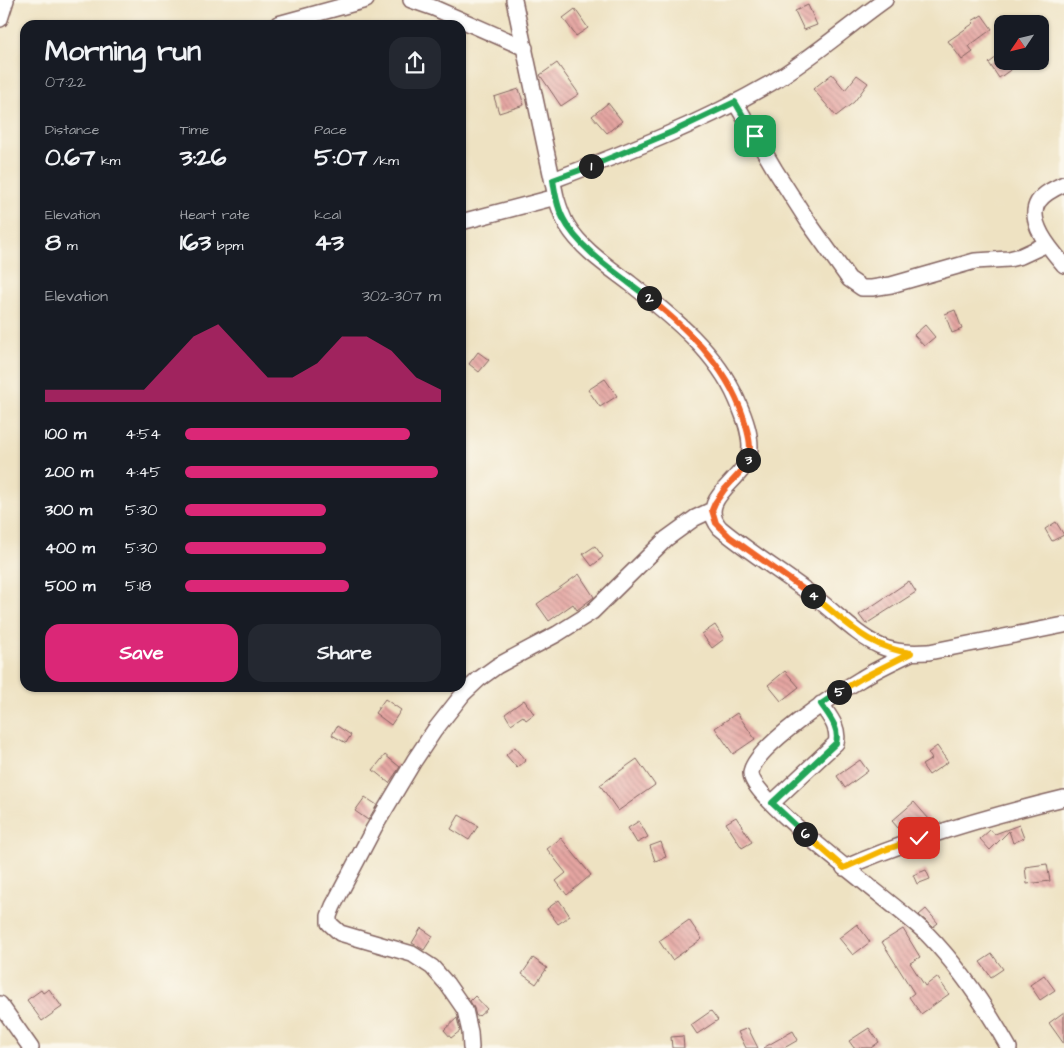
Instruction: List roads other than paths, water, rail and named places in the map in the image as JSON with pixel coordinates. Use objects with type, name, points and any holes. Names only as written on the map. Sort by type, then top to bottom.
[{"type":"street","points":[[0,19],[6,0]]},
{"type":"street","points":[[293,20],[366,0]]},
{"type":"street","points":[[411,0],[461,20]]},
{"type":"street","points":[[514,0],[556,197],[568,228],[594,254],[674,318],[695,339],[726,379],[736,399],[749,437],[750,454],[744,468],[719,496],[712,510],[713,516],[720,528],[816,598],[867,639],[895,651],[911,653],[952,648],[1064,626]]},
{"type":"street","points":[[553,180],[664,135],[735,102],[785,74],[885,0]]},
{"type":"street","points":[[466,22],[525,48]]},
{"type":"street","points":[[735,102],[775,170],[814,230],[849,279],[862,288],[890,285],[975,261],[998,260],[1020,256],[1047,244]]},
{"type":"street","points":[[1064,184],[1043,196],[1038,202],[1036,209],[1039,229],[1047,244],[1064,265]]},
{"type":"street","points":[[466,221],[556,197]]},
{"type":"street","points":[[466,691],[497,666],[558,634],[592,612],[666,538],[695,518],[712,510]]},
{"type":"street","points":[[911,653],[862,678],[821,704],[762,753],[753,766],[751,773],[755,784],[772,803],[844,868],[899,910],[932,940],[973,989],[1009,1048]]},
{"type":"street","points":[[465,692],[434,731],[414,761],[366,843],[333,906],[329,916],[329,923],[340,933],[412,954],[432,967],[447,984],[465,1010],[470,1032],[471,1048]]},
{"type":"street","points":[[772,803],[836,743],[838,737],[837,730],[821,704]]},
{"type":"street","points":[[844,868],[882,851],[919,838],[1064,798]]},
{"type":"street","points":[[0,1004],[30,1048]]}]
